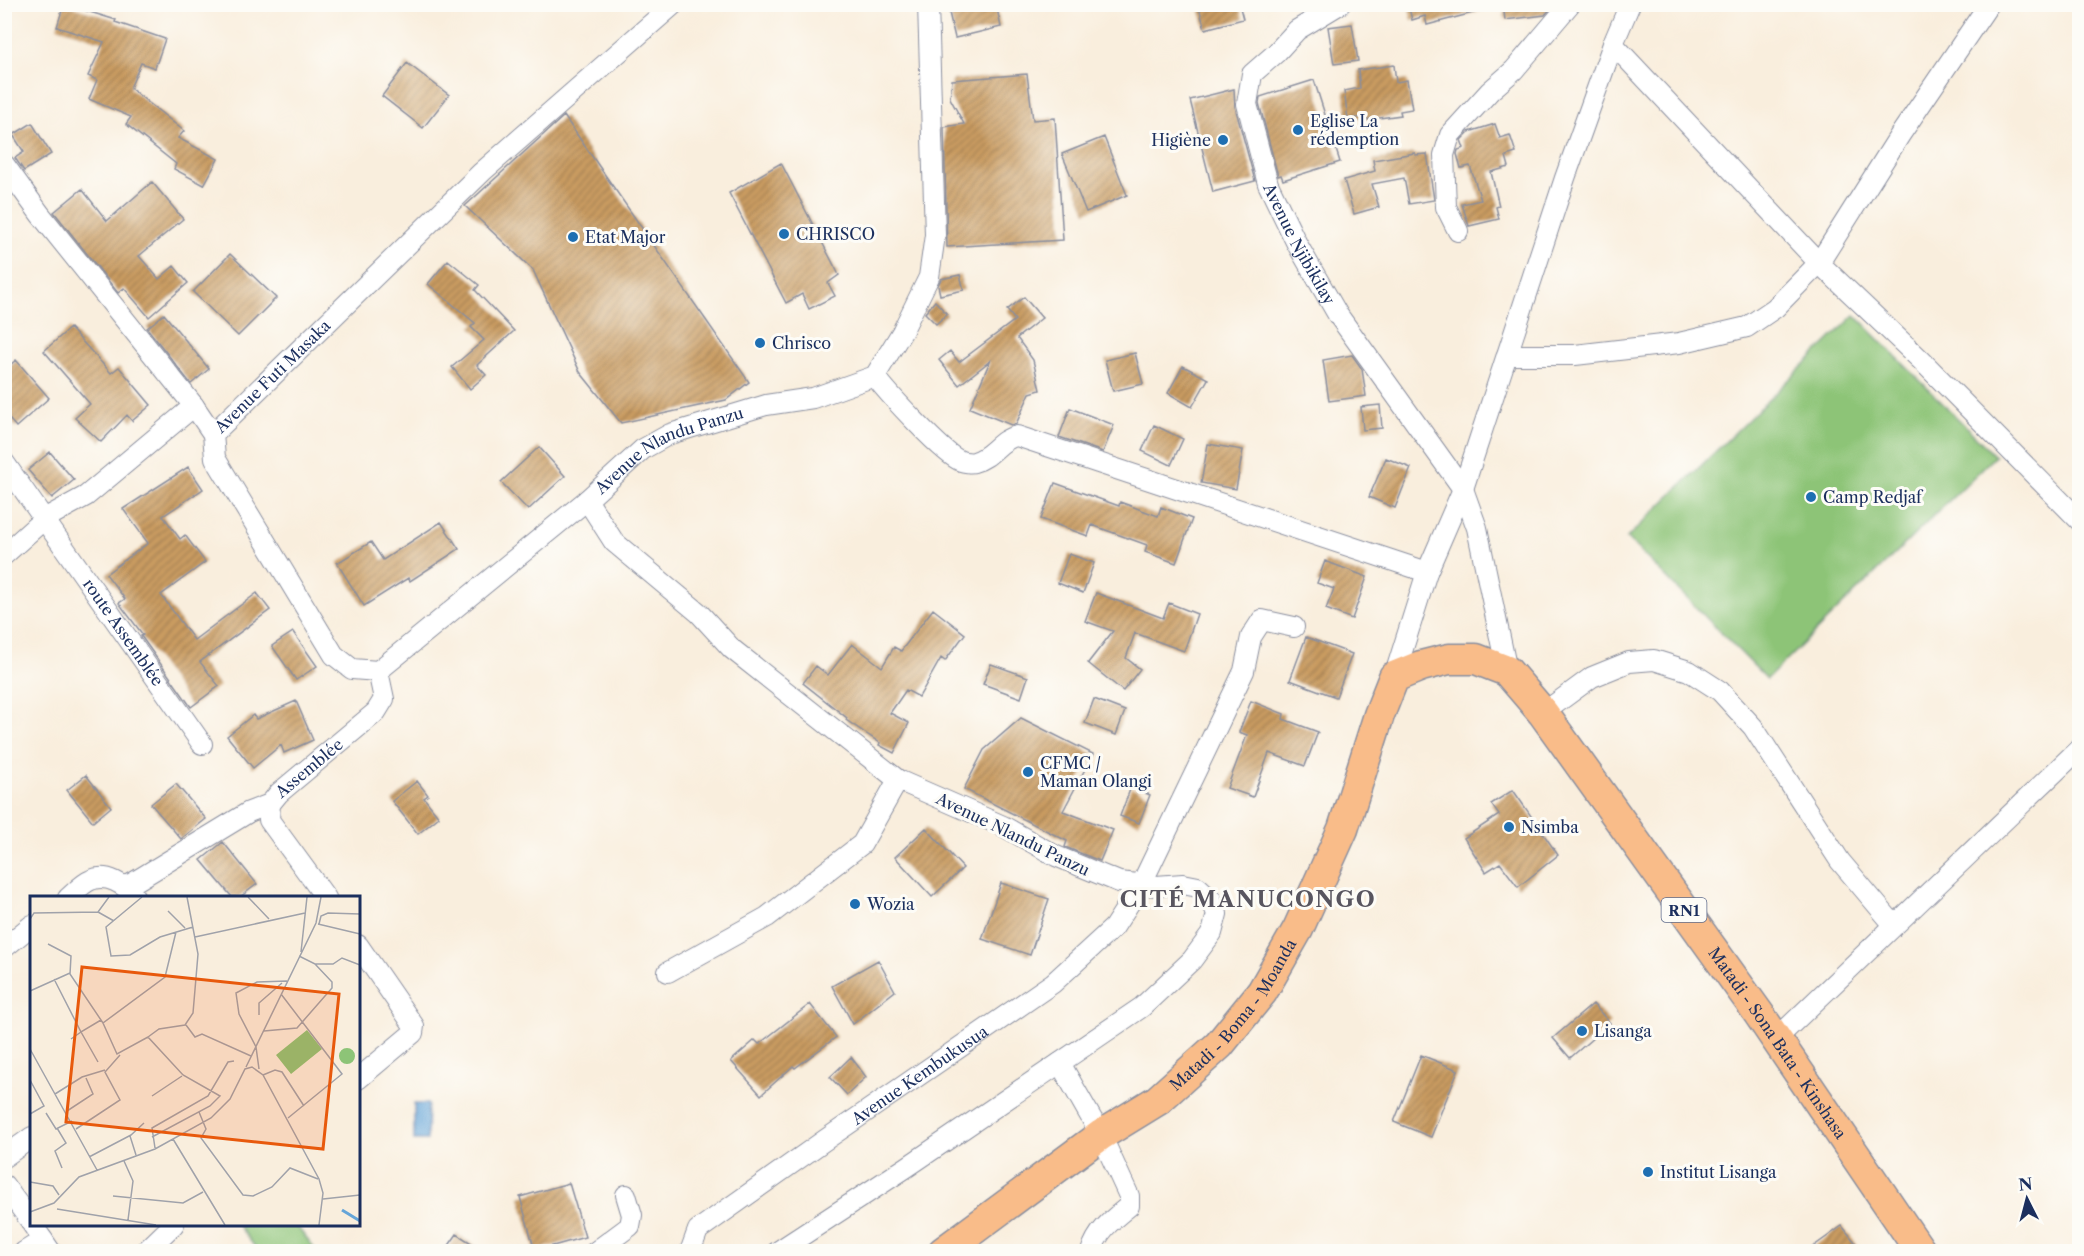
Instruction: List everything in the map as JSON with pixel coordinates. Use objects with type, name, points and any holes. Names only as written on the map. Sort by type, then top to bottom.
[{"type":"highway","name":"Matadi - Sona Bata - Kinshasa","points":[[1394,677],[1421,666],[1449,659],[1476,659],[1507,671],[1543,713],[1776,1039],[1921,1251]]},
{"type":"highway","name":"Matadi - Boma - Moanda","points":[[943,1251],[1101,1135],[1158,1100],[1219,1045],[1262,992],[1299,929],[1342,829],[1379,715],[1394,677]]},
{"type":"street","name":"Avenue Futi Masaka","points":[[378,672],[352,669],[334,655],[215,458],[213,434],[482,172],[674,4]]},
{"type":"street","points":[[928,4],[935,235],[929,277],[902,332],[875,376],[885,389],[960,461],[973,463],[987,456],[1008,437],[1017,436],[1427,572]]},
{"type":"street","name":"Avenue Njibikilay","points":[[1340,4],[1297,30],[1252,74],[1247,104],[1269,184],[1297,244],[1338,315],[1463,489],[1477,528],[1507,671]]},
{"type":"street","points":[[1458,231],[1446,207],[1444,155],[1450,135],[1490,91],[1514,70],[1570,4]]},
{"type":"street","points":[[1394,677],[1427,572],[1463,489],[1565,178],[1613,44],[1630,4]]},
{"type":"street","points":[[1507,355],[1575,355],[1679,343],[1747,327],[1775,308],[1819,263],[1900,135],[1989,4]]},
{"type":"street","points":[[1613,44],[1819,263],[1922,361],[2079,521]]},
{"type":"street","points":[[4,164],[40,214],[194,406],[213,434]]},
{"type":"street","name":"Avenue Nlandu Panzu","points":[[875,376],[813,398],[766,405],[670,434],[642,448],[587,500],[614,542],[699,613],[732,649],[898,780],[1003,826],[1056,856],[1094,873],[1119,882],[1141,885],[1183,884],[1198,887],[1211,899],[1217,914],[1212,933],[1192,960],[1142,1007],[1060,1063]]},
{"type":"street","points":[[4,555],[44,519],[86,496],[194,406]]},
{"type":"street","name":"route Assemblée","points":[[4,462],[202,744]]},
{"type":"street","points":[[378,672],[587,500]]},
{"type":"street","name":"Avenue Kembukusua","points":[[690,1251],[698,1230],[1053,983],[1113,927],[1141,885],[1244,671],[1251,637],[1262,620],[1294,627]]},
{"type":"street","points":[[1543,713],[1592,677],[1629,662],[1654,660],[1689,671],[1720,691],[1753,727],[1840,861],[1894,925]]},
{"type":"street","name":"Assemblée","points":[[325,896],[269,820],[270,804],[279,793],[376,712],[384,699],[378,672]]},
{"type":"street","points":[[1776,1039],[2079,748]]},
{"type":"street","points":[[668,972],[767,917],[862,844],[898,780]]},
{"type":"street","points":[[69,896],[91,880],[105,878],[130,892],[249,812],[270,804]]},
{"type":"street","points":[[4,948],[30,928]]},
{"type":"street","points":[[360,948],[414,1026],[412,1033],[360,1077]]},
{"type":"street","points":[[777,1251],[907,1167],[1060,1063],[1101,1135],[1129,1196],[1129,1206],[1111,1220],[1094,1239],[1090,1251]]},
{"type":"street","points":[[4,1157],[30,1138]]},
{"type":"street","points":[[4,1185],[30,1222]]},
{"type":"street","points":[[595,1251],[630,1226],[632,1215],[626,1195]]},
{"type":"street","points":[[145,1251],[172,1226]]},
{"type":"street","points":[[24,1251],[39,1235]]},
{"type":"green space","name":"Camp Redjaf","points":[[1855,315],[1995,456],[1767,679],[1627,538]]},
{"type":"green space","points":[[239,1226],[297,1226],[316,1251],[258,1251]]},
{"type":"water","points":[[414,1104],[428,1104],[427,1140],[414,1140]]},
{"type":"building","points":[[64,4],[116,20],[115,22],[165,39],[155,68],[141,63],[130,88],[184,131],[178,138],[218,159],[204,185],[174,169],[176,164],[126,124],[131,117],[89,99],[97,80],[88,76],[104,42],[57,27]]},
{"type":"building","points":[[947,4],[996,4],[1001,27],[955,38]]},
{"type":"building","points":[[1198,4],[1239,4],[1243,19],[1205,29]]},
{"type":"building","points":[[1408,4],[1487,4],[1488,9],[1427,25],[1425,16],[1412,20]]},
{"type":"building","points":[[1503,4],[1553,4],[1553,6],[1545,15],[1505,20]]},
{"type":"building","points":[[1352,24],[1358,61],[1334,64],[1328,27]]},
{"type":"building","points":[[407,63],[449,95],[423,128],[382,96]]},
{"type":"building","points":[[1394,65],[1396,82],[1407,80],[1412,109],[1400,111],[1401,115],[1365,120],[1365,117],[1348,119],[1344,91],[1360,88],[1358,70]]},
{"type":"building","points":[[1027,74],[1033,120],[1055,118],[1063,240],[947,247],[944,127],[964,124],[950,98],[952,80]]},
{"type":"building","name":"Eglise La rédemption","points":[[1314,80],[1340,162],[1283,180],[1281,175],[1278,176],[1259,103],[1260,97]]},
{"type":"building","name":"Higiène","points":[[1234,89],[1235,107],[1255,181],[1213,192],[1190,100]]},
{"type":"building","name":"Etat Major","points":[[564,116],[749,382],[726,400],[621,423],[580,372],[533,270],[465,206]]},
{"type":"building","points":[[32,123],[51,154],[24,171],[15,158],[24,152],[13,135]]},
{"type":"building","points":[[1495,124],[1500,138],[1510,135],[1516,153],[1506,156],[1509,167],[1491,172],[1499,206],[1496,207],[1499,219],[1469,226],[1462,204],[1481,200],[1470,166],[1461,168],[1458,150],[1464,148],[1461,140],[1469,132]]},
{"type":"building","points":[[1104,137],[1127,195],[1086,212],[1062,154]]},
{"type":"building","points":[[1415,153],[1415,155],[1427,154],[1434,200],[1409,204],[1404,178],[1372,184],[1379,207],[1354,214],[1344,180],[1375,171],[1373,160]]},
{"type":"building","name":"CHRISCO","points":[[781,163],[839,275],[828,283],[835,296],[809,309],[802,294],[786,303],[729,193]]},
{"type":"building","points":[[152,182],[183,219],[139,256],[159,279],[174,266],[188,283],[149,317],[124,288],[118,293],[54,212],[82,189],[107,221]]},
{"type":"building","points":[[230,254],[276,298],[238,336],[193,292]]},
{"type":"building","points":[[448,260],[479,285],[475,290],[514,331],[477,365],[486,375],[470,389],[452,367],[484,340],[471,327],[475,323],[428,284]]},
{"type":"building","points":[[960,275],[964,290],[940,295],[938,285],[941,279]]},
{"type":"building","points":[[1024,297],[1042,318],[1017,338],[1033,360],[1040,390],[1030,393],[1016,424],[1011,425],[970,408],[990,361],[959,385],[939,360],[950,351],[959,362],[1015,320],[1007,310]]},
{"type":"building","points":[[935,301],[947,314],[936,324],[925,313]]},
{"type":"building","points":[[164,314],[209,369],[191,384],[147,328]]},
{"type":"building","points":[[70,328],[111,373],[119,367],[151,405],[132,421],[127,415],[101,442],[75,418],[90,404],[44,351]]},
{"type":"building","points":[[1135,353],[1143,384],[1113,391],[1105,360]]},
{"type":"building","points":[[1352,355],[1362,369],[1366,396],[1329,401],[1323,360]]},
{"type":"building","points":[[16,360],[49,398],[16,427],[4,413],[4,370]]},
{"type":"building","points":[[1183,366],[1208,379],[1192,407],[1168,393]]},
{"type":"building","points":[[1380,405],[1382,428],[1363,430],[1361,407]]},
{"type":"building","points":[[1070,408],[1114,425],[1103,452],[1059,437]]},
{"type":"building","points":[[1154,425],[1183,439],[1171,465],[1142,451]]},
{"type":"building","points":[[1208,444],[1243,450],[1236,489],[1201,483]]},
{"type":"building","points":[[539,447],[565,476],[528,510],[501,482]]},
{"type":"building","points":[[50,452],[74,480],[52,498],[28,470]]},
{"type":"building","points":[[1386,458],[1411,468],[1395,508],[1369,497]]},
{"type":"building","points":[[188,467],[203,489],[163,516],[180,539],[185,535],[205,562],[161,595],[194,640],[257,593],[270,610],[200,662],[219,686],[191,707],[119,603],[125,599],[106,574],[148,543],[123,509]]},
{"type":"building","points":[[1055,483],[1119,506],[1120,502],[1158,516],[1161,507],[1192,519],[1176,563],[1145,552],[1147,545],[1092,525],[1088,536],[1041,519]]},
{"type":"building","points":[[441,522],[459,549],[410,581],[408,578],[364,606],[337,563],[371,542],[383,560]]},
{"type":"building","points":[[1069,554],[1094,563],[1083,593],[1058,583]]},
{"type":"building","points":[[1325,561],[1367,577],[1352,619],[1326,609],[1334,589],[1317,583]]},
{"type":"building","points":[[1096,593],[1163,618],[1169,603],[1197,614],[1184,651],[1135,633],[1126,658],[1140,669],[1123,691],[1088,663],[1113,631],[1085,621]]},
{"type":"building","points":[[933,609],[965,634],[945,661],[941,658],[919,697],[906,690],[890,713],[909,723],[894,753],[879,745],[880,743],[846,720],[847,718],[803,683],[816,666],[828,675],[852,644],[882,667],[894,647],[901,651]]},
{"type":"building","points":[[293,632],[317,666],[296,680],[272,646]]},
{"type":"building","points":[[1306,637],[1352,654],[1336,697],[1290,680]]},
{"type":"building","points":[[991,664],[1028,677],[1021,698],[983,684]]},
{"type":"building","points":[[1094,699],[1125,711],[1116,735],[1085,723]]},
{"type":"building","points":[[296,701],[313,740],[284,753],[281,745],[253,768],[227,736],[253,715],[256,719]]},
{"type":"building","points":[[1251,701],[1284,714],[1283,719],[1318,732],[1305,766],[1269,753],[1253,797],[1227,788],[1247,735],[1239,732]]},
{"type":"building","name":"CFMC / Maman Olangi","points":[[1021,718],[1093,754],[1063,811],[1113,830],[1100,861],[1065,847],[1067,841],[964,789],[984,750]]},
{"type":"building","points":[[86,775],[111,807],[93,822],[67,790]]},
{"type":"building","points":[[417,781],[428,795],[424,798],[439,817],[418,834],[392,801]]},
{"type":"building","points":[[176,784],[206,819],[181,839],[151,804]]},
{"type":"building","points":[[1131,787],[1150,795],[1139,823],[1120,816]]},
{"type":"building","name":"Nsimba","points":[[1513,790],[1558,855],[1518,887],[1500,863],[1486,872],[1464,838],[1499,815],[1491,804]]},
{"type":"building","points":[[926,828],[963,868],[932,897],[895,857]]},
{"type":"building","points":[[223,842],[257,884],[241,896],[231,896],[201,860]]},
{"type":"building","points":[[1001,883],[1049,899],[1030,955],[982,939]]},
{"type":"building","points":[[878,960],[895,991],[853,1024],[832,986]]},
{"type":"building","points":[[810,1004],[836,1037],[795,1068],[793,1066],[761,1095],[731,1061],[755,1040],[759,1044]]},
{"type":"building","name":"Lisanga","points":[[1593,1004],[1610,1023],[1570,1058],[1553,1038]]},
{"type":"building","points":[[1421,1055],[1458,1070],[1431,1137],[1394,1122]]},
{"type":"building","points":[[851,1057],[866,1077],[847,1095],[830,1077]]},
{"type":"building","points":[[569,1183],[585,1237],[535,1251],[520,1197]]},
{"type":"building","points":[[1842,1226],[1862,1251],[1807,1251]]},
{"type":"building","points":[[457,1234],[484,1251],[445,1251]]},
{"type":"place","name":"Eglise La rédemption","points":[[1298,130]]},
{"type":"place","name":"Higiène","points":[[1223,140]]},
{"type":"place","name":"CHRISCO","points":[[784,234]]},
{"type":"place","name":"Etat Major","points":[[573,237]]},
{"type":"place","name":"Chrisco","points":[[760,343]]},
{"type":"place","name":"Camp Redjaf","points":[[1811,497]]},
{"type":"place","name":"CFMC / Maman Olangi","points":[[1028,772]]},
{"type":"place","name":"Nsimba","points":[[1509,827]]},
{"type":"place","name":"Wozia","points":[[855,904]]},
{"type":"place","name":"Lisanga","points":[[1582,1031]]},
{"type":"place","name":"Institut Lisanga","points":[[1648,1172]]},
{"type":"district","name":"CITÉ MANUCONGO","points":[[1248,899]]}]
